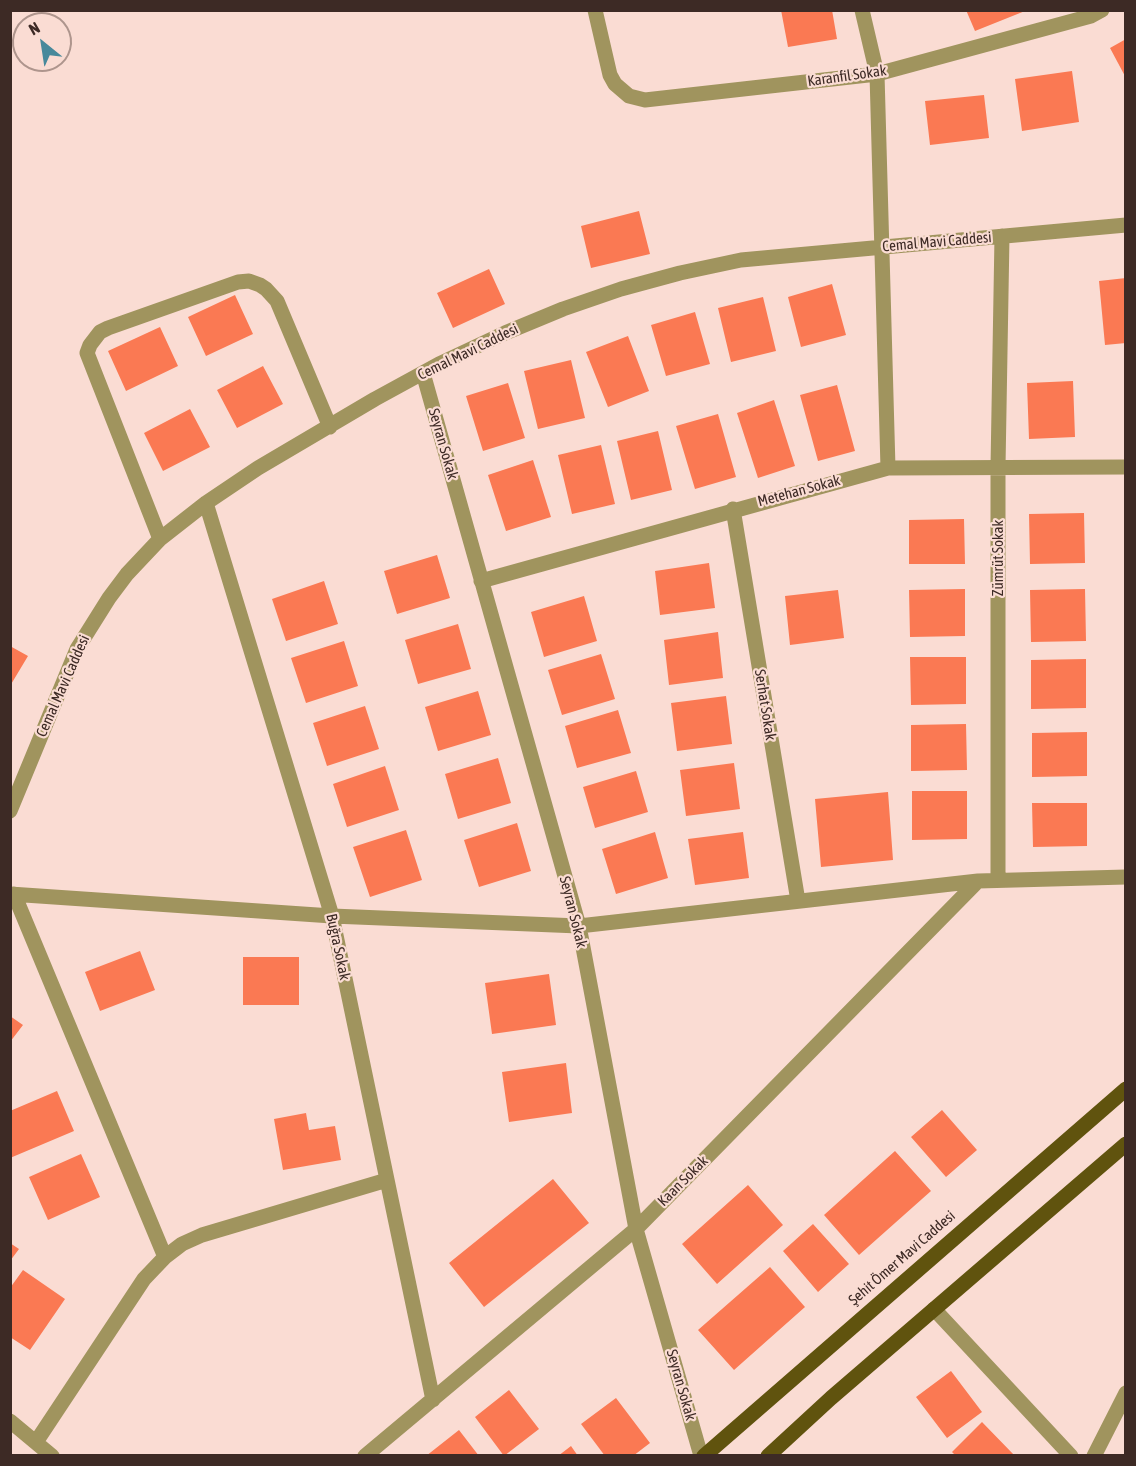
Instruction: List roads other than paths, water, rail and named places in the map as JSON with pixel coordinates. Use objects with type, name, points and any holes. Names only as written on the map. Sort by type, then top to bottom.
[{"type":"main road","name":"Şehit Ömer Mavi Caddesi","points":[[702,1455],[1125,1089]]},
{"type":"main road","points":[[768,1455],[1125,1144]]},
{"type":"street","name":"Karanfil Sokak","points":[[595,10],[610,75],[622,92],[645,100],[877,74],[1091,16],[1102,10]]},
{"type":"street","points":[[862,10],[877,74],[888,468]]},
{"type":"street","name":"Cemal Mavi Caddesi","points":[[10,810],[82,640],[108,598],[160,539],[206,503],[258,468],[423,373],[505,333],[563,309],[621,289],[741,260],[1125,225]]},
{"type":"street","name":"Zümrüt Sokak","points":[[999,880],[998,467],[1002,236]]},
{"type":"street","points":[[160,539],[87,353],[100,332],[238,282],[249,281],[260,285],[277,301],[330,427]]},
{"type":"street","name":"Seyran Sokak","points":[[423,373],[579,926],[636,1229],[702,1455]]},
{"type":"street","name":"Metehan Sokak","points":[[481,581],[733,509],[888,468],[1125,467]]},
{"type":"street","name":"Buğra Sokak","points":[[206,503],[332,916],[433,1400]]},
{"type":"street","name":"Serhat Sokak","points":[[733,509],[798,901]]},
{"type":"street","points":[[165,1257],[12,894],[332,916],[579,926],[978,881],[1125,877]]},
{"type":"street","name":"Kaan Sokak","points":[[365,1455],[636,1229],[978,881]]},
{"type":"street","points":[[36,1442],[144,1280],[165,1257],[182,1244],[202,1235],[387,1179]]},
{"type":"street","points":[[934,1309],[1071,1455]]},
{"type":"street","points":[[1094,1455],[1125,1393]]},
{"type":"street","points":[[10,1421],[52,1455]]}]
